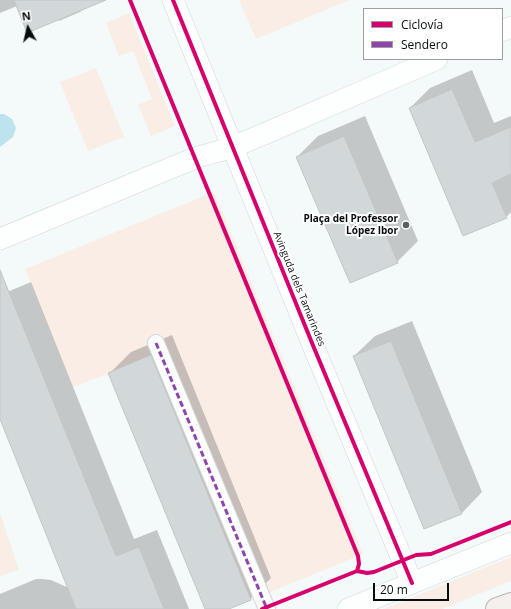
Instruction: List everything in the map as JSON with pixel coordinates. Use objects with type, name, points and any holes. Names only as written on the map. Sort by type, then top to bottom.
[{"type":"main road","points":[[497,609],[511,604]]},
{"type":"street","name":"Avinguda dels Tamarindes","points":[[173,0],[315,350],[412,583]]},
{"type":"street","points":[[0,239],[196,158],[233,146],[435,60]]},
{"type":"street","points":[[156,343],[267,609]]},
{"type":"street","points":[[348,609],[511,543]]},
{"type":"shaded area","points":[[239,0],[349,0],[256,39]]},
{"type":"shaded area","points":[[129,13],[175,126],[151,136],[138,105],[152,99],[133,51],[119,56],[106,23]]},
{"type":"shaded area","points":[[96,68],[124,137],[88,151],[60,82]]},
{"type":"shaded area","points":[[214,192],[363,554],[251,600],[151,356],[73,387],[25,269]]},
{"type":"shaded area","points":[[0,513],[19,570],[0,576]]},
{"type":"shaded area","points":[[511,557],[511,581],[442,609],[384,609]]},
{"type":"water","points":[[0,114],[4,114],[12,119],[16,128],[13,137],[0,147]]},
{"type":"building","points":[[14,0],[106,0],[27,33]]},
{"type":"building","points":[[452,89],[475,142],[511,127],[511,174],[492,183],[507,218],[463,236],[409,108]]},
{"type":"building","points":[[344,136],[398,263],[350,283],[296,157]]},
{"type":"building","points":[[0,270],[116,556],[139,547],[164,609],[76,609],[0,419]]},
{"type":"building","points":[[391,341],[462,514],[424,529],[353,356]]},
{"type":"building","points":[[151,355],[251,600],[229,609],[205,609],[108,373]]},
{"type":"marked path","points":[[156,343],[267,609]]},
{"type":"cycle path","points":[[130,0],[358,556],[359,564],[357,571],[262,609]]},
{"type":"cycle path","points":[[173,0],[312,343],[412,583]]},
{"type":"cycle path","points":[[357,571],[367,573],[374,572],[416,555],[431,554],[511,522]]},
{"type":"place","name":"Plaça del Professor López Ibor","points":[[406,225]]}]
